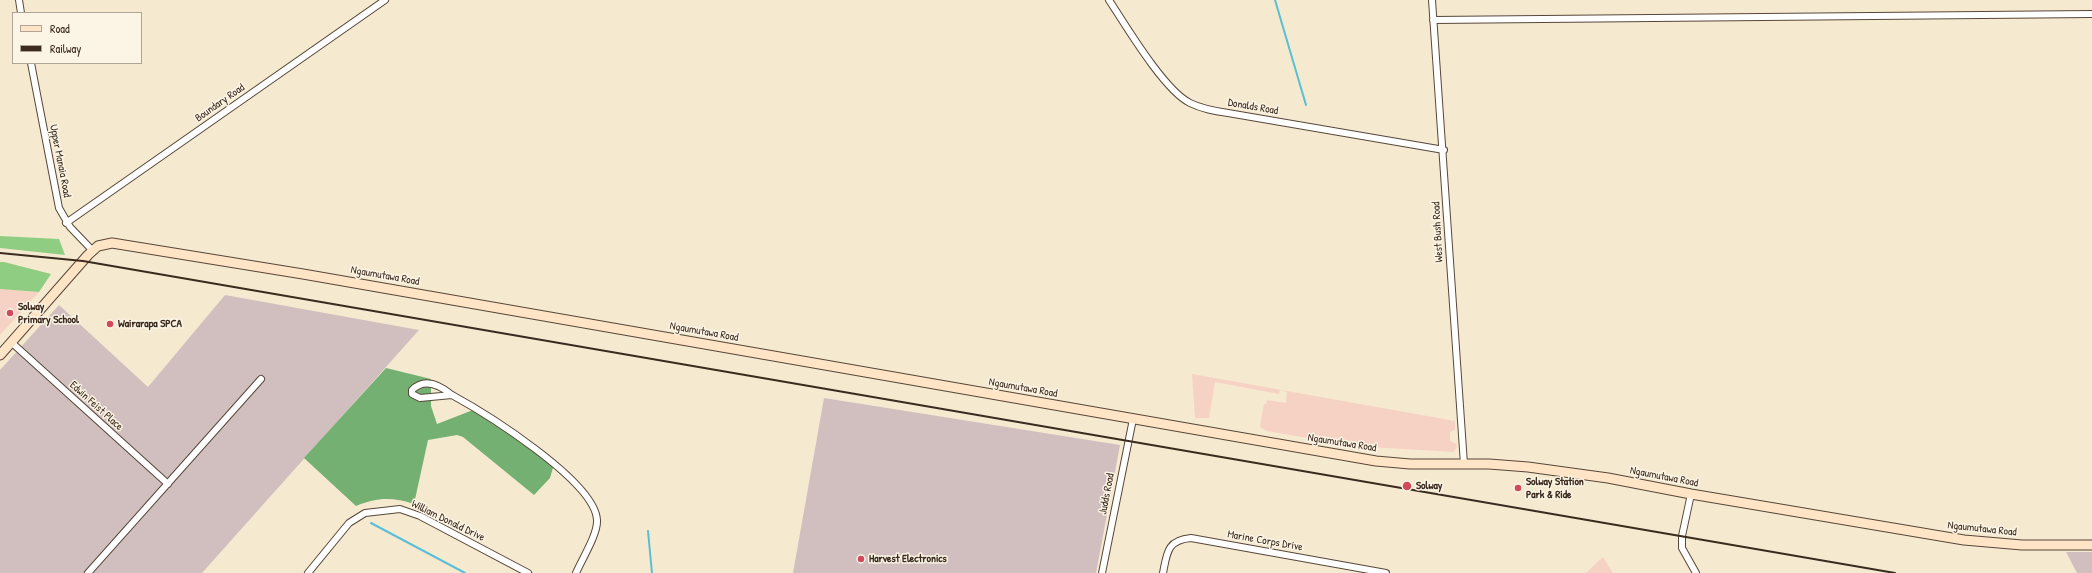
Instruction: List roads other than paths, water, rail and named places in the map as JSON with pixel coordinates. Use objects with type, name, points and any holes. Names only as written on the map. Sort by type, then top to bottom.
[{"type":"main road","name":"Ngaumutawa Road","points":[[0,354],[93,251],[104,244],[112,243],[187,254],[1376,461],[1410,464],[1528,466],[1608,478],[1691,494],[1964,540],[2022,545],[2092,545]]},
{"type":"street","points":[[19,0],[22,12]]},
{"type":"street","name":"Boundary Road","points":[[66,222],[386,0]]},
{"type":"street","name":"Donalds Road","points":[[1109,0],[1159,74],[1173,90],[1189,102],[1205,109],[1220,112],[1444,150]]},
{"type":"street","name":"West Bush Road","points":[[1432,0],[1444,150],[1464,464]]},
{"type":"street","points":[[1434,20],[2092,14]]},
{"type":"street","name":"Upper Manaia Road","points":[[31,64],[56,198],[66,222],[93,251]]},
{"type":"street","name":"Edwin Feist Place","points":[[11,342],[168,484]]},
{"type":"street","points":[[88,573],[261,379]]},
{"type":"street","points":[[452,395],[420,398],[412,394],[412,390],[421,384],[435,384],[441,386],[452,395],[530,445],[566,475],[591,501],[596,510],[596,527],[576,573]]},
{"type":"street","name":"Judds Road","points":[[1102,573],[1133,419]]},
{"type":"street","points":[[1691,494],[1682,536],[1682,548],[1696,573]]},
{"type":"street","name":"William Donald Drive","points":[[308,573],[349,523],[365,513],[400,509],[420,516],[528,573]]},
{"type":"street","name":"Marine Corps Drive","points":[[1163,573],[1170,547],[1181,539],[1190,538],[1386,573]]},
{"type":"waterway","points":[[1275,0],[1306,105]]},
{"type":"waterway","points":[[371,523],[465,573]]},
{"type":"waterway","points":[[648,531],[652,573]]},
{"type":"railway","points":[[0,253],[83,261],[1895,573]]},
{"type":"place","name":"Solway Primary School","points":[[10,313]]},
{"type":"place","name":"Wairarapa SPCA","points":[[110,324]]},
{"type":"place","name":"Solway","points":[[1407,486]]},
{"type":"place","name":"Solway Station Park & Ride","points":[[1518,488]]},
{"type":"place","name":"Harvest Electronics","points":[[861,559]]}]
